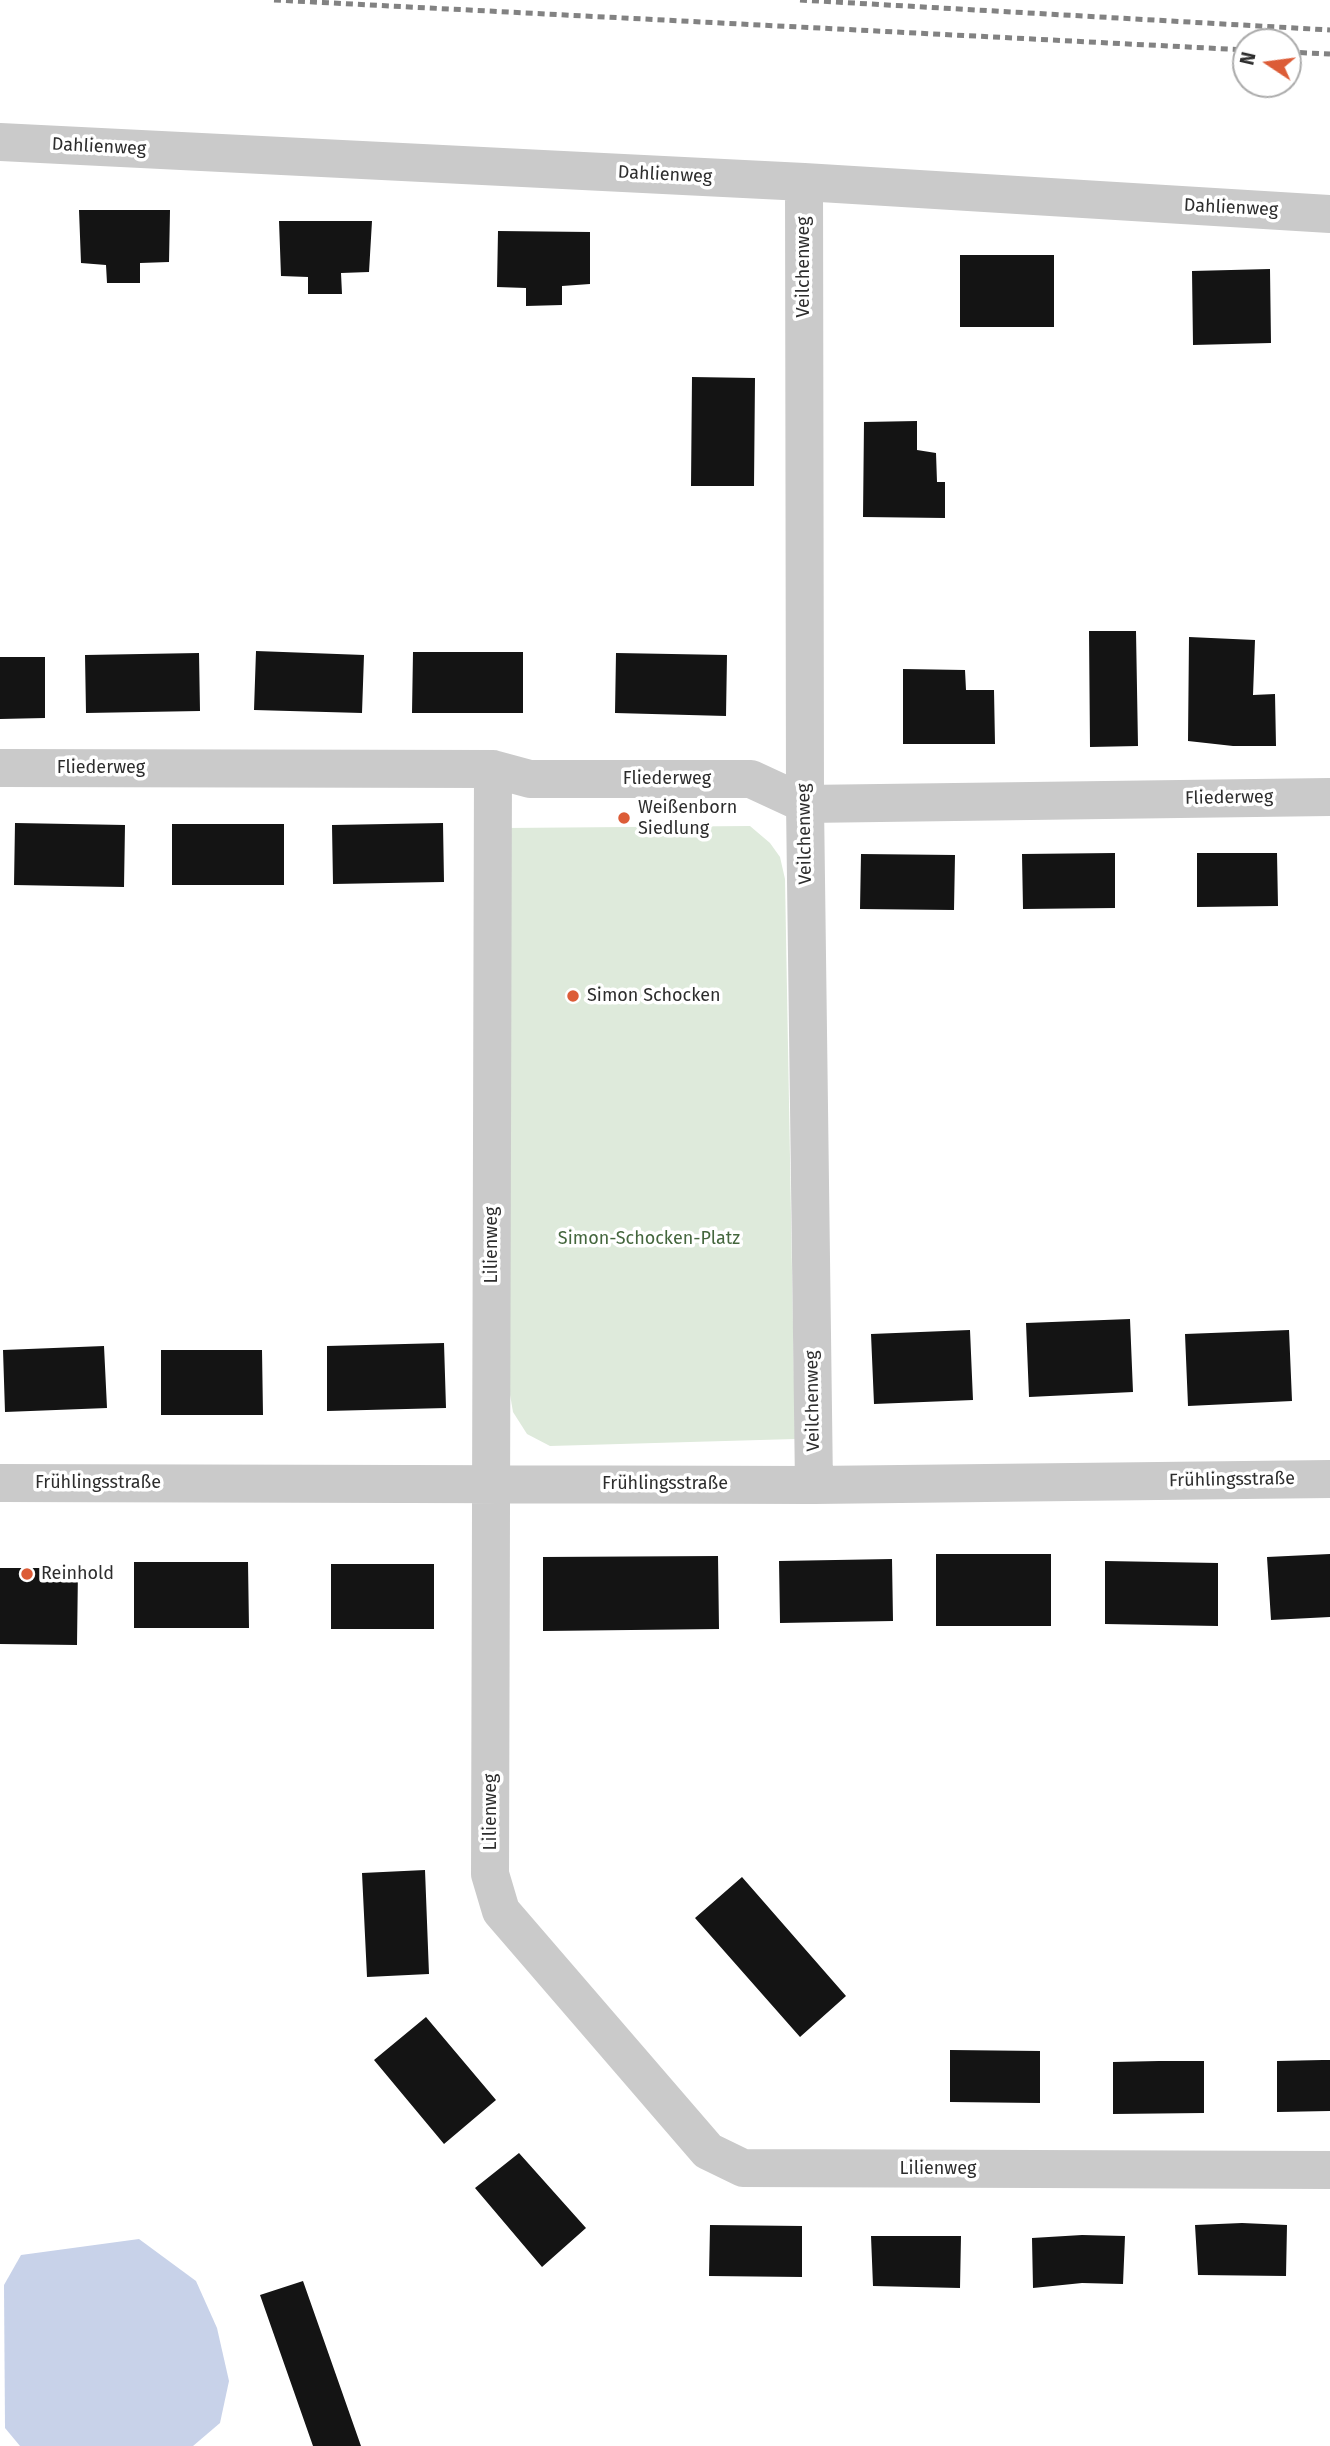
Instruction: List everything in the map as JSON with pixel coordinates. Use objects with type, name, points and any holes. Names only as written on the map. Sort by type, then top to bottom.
[{"type":"street","name":"Dahlienweg","points":[[0,142],[804,182],[1330,214]]},
{"type":"street","name":"Veilchenweg","points":[[804,182],[805,804],[814,1485]]},
{"type":"street","name":"Fliederweg","points":[[0,768],[493,769],[530,779],[751,779],[805,804],[1330,797]]},
{"type":"street","name":"Lilienweg","points":[[493,769],[491,1874],[501,1911],[708,2151],[743,2168],[1330,2170]]},
{"type":"street","name":"Frühlingsstraße","points":[[0,1483],[814,1485],[1330,1479]]},
{"type":"green space","name":"Simon-Schocken-Platz","points":[[750,826],[770,843],[780,857],[785,879],[795,1439],[550,1446],[527,1434],[513,1412],[507,1377],[505,828]]},
{"type":"water","points":[[139,2239],[196,2281],[217,2328],[229,2381],[220,2423],[193,2446],[20,2446],[5,2428],[4,2285],[21,2255]]},
{"type":"building","points":[[79,210],[170,210],[169,262],[140,263],[140,283],[107,283],[106,265],[81,263]]},
{"type":"building","points":[[279,221],[372,221],[369,272],[341,273],[342,294],[308,294],[308,277],[281,276]]},
{"type":"building","points":[[498,231],[590,232],[590,284],[562,286],[562,305],[526,306],[526,288],[497,287]]},
{"type":"building","points":[[960,255],[1054,255],[1054,327],[960,327]]},
{"type":"building","points":[[1270,269],[1271,343],[1193,345],[1192,271]]},
{"type":"building","points":[[692,377],[755,378],[754,486],[691,486]]},
{"type":"building","points":[[917,421],[917,450],[936,453],[937,482],[945,482],[945,518],[863,517],[864,422]]},
{"type":"building","points":[[1089,631],[1136,631],[1138,746],[1090,747]]},
{"type":"building","points":[[1189,637],[1255,640],[1253,695],[1275,694],[1276,746],[1233,746],[1188,741]]},
{"type":"building","points":[[256,651],[364,655],[362,713],[254,710]]},
{"type":"building","points":[[413,652],[523,652],[523,713],[412,713]]},
{"type":"building","points":[[199,653],[200,711],[86,713],[85,655]]},
{"type":"building","points":[[616,653],[727,655],[726,716],[615,713]]},
{"type":"building","points":[[0,657],[45,657],[45,718],[0,719]]},
{"type":"building","points":[[903,669],[965,670],[966,690],[994,690],[995,744],[903,744]]},
{"type":"building","points":[[15,823],[125,825],[124,887],[14,885]]},
{"type":"building","points":[[443,823],[444,882],[333,884],[332,825]]},
{"type":"building","points":[[172,824],[284,824],[284,885],[172,885]]},
{"type":"building","points":[[1115,853],[1115,908],[1023,909],[1022,854]]},
{"type":"building","points":[[1197,853],[1277,853],[1278,906],[1197,907]]},
{"type":"building","points":[[861,854],[955,855],[954,910],[860,909]]},
{"type":"building","points":[[1130,1319],[1133,1392],[1029,1397],[1026,1323]]},
{"type":"building","points":[[970,1330],[973,1400],[874,1404],[871,1334]]},
{"type":"building","points":[[1289,1330],[1292,1401],[1188,1406],[1185,1334]]},
{"type":"building","points":[[444,1343],[446,1408],[327,1411],[327,1346]]},
{"type":"building","points":[[104,1346],[107,1408],[5,1412],[3,1350]]},
{"type":"building","points":[[161,1350],[262,1350],[263,1415],[161,1415]]},
{"type":"building","points":[[936,1554],[1051,1554],[1051,1626],[936,1626]]},
{"type":"building","points":[[1330,1554],[1330,1617],[1271,1620],[1267,1557]]},
{"type":"building","points":[[718,1556],[719,1629],[543,1631],[543,1557]]},
{"type":"building","points":[[892,1559],[893,1621],[780,1623],[779,1561]]},
{"type":"building","points":[[1105,1561],[1218,1563],[1218,1626],[1105,1624]]},
{"type":"building","points":[[134,1562],[248,1562],[249,1628],[134,1628]]},
{"type":"building","points":[[331,1564],[434,1564],[434,1629],[331,1629]]},
{"type":"building","points":[[0,1568],[78,1568],[77,1645],[0,1644]]},
{"type":"building","points":[[425,1870],[429,1974],[367,1977],[362,1873]]},
{"type":"building","points":[[742,1877],[846,1996],[800,2037],[695,1918]]},
{"type":"building","points":[[426,2017],[496,2100],[444,2144],[374,2060]]},
{"type":"building","points":[[950,2050],[1040,2051],[1040,2103],[950,2102]]},
{"type":"building","points":[[1330,2060],[1330,2111],[1277,2112],[1277,2061]]},
{"type":"building","points":[[1204,2061],[1204,2113],[1113,2114],[1113,2062]]},
{"type":"building","points":[[519,2153],[586,2228],[542,2267],[475,2188]]},
{"type":"building","points":[[710,2225],[802,2226],[802,2277],[709,2276]]},
{"type":"building","points":[[1195,2225],[1287,2225],[1286,2276],[1198,2275]]},
{"type":"building","points":[[871,2236],[961,2236],[960,2288],[873,2286]]},
{"type":"building","points":[[1125,2236],[1123,2284],[1082,2283],[1033,2288],[1032,2238]]},
{"type":"building","points":[[303,2281],[361,2446],[313,2446],[260,2295]]},
{"type":"railway","points":[[274,0],[1232,49]]},
{"type":"railway","points":[[800,0],[1330,30]]},
{"type":"railway","points":[[1302,53],[1330,54]]},
{"type":"place","name":"Weißenborn Siedlung","points":[[624,818]]},
{"type":"place","name":"Simon Schocken","points":[[573,996]]},
{"type":"place","name":"Reinhold","points":[[27,1574]]}]
